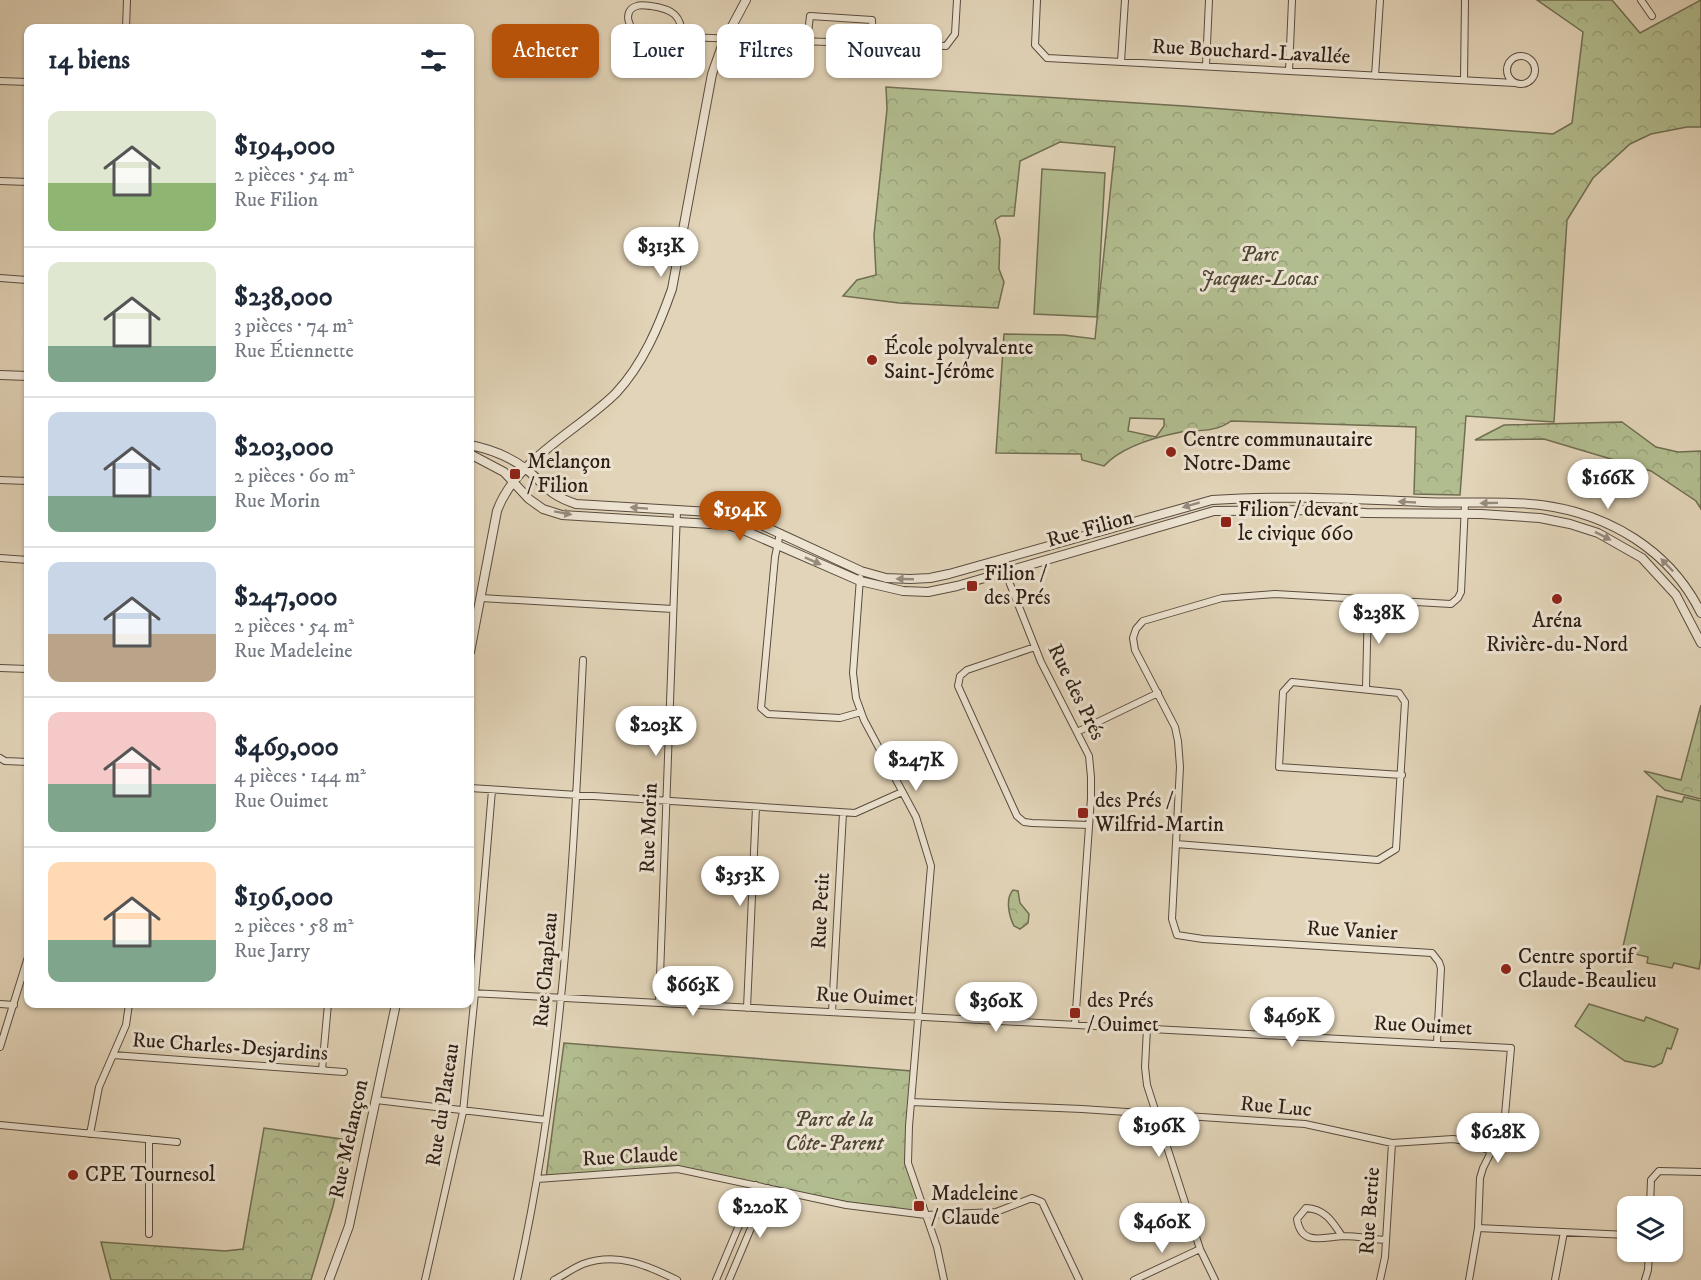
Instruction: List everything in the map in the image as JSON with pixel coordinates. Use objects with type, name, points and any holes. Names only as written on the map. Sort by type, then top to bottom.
[{"type":"street","points":[[126,24],[127,0]]},
{"type":"street","points":[[733,24],[746,0]]},
{"type":"street","points":[[942,46],[946,46],[955,34],[957,0]]},
{"type":"street","name":"Rue Bouchard-Lavallée","points":[[1037,0],[1035,45],[1047,58],[1515,83]]},
{"type":"street","points":[[1121,62],[1125,0]]},
{"type":"street","points":[[1206,66],[1209,0]]},
{"type":"street","points":[[1289,71],[1292,0]]},
{"type":"street","points":[[1375,76],[1380,0]]},
{"type":"street","points":[[1464,80],[1465,0]]},
{"type":"street","points":[[1641,0],[1652,16]]},
{"type":"street","points":[[638,5],[665,8],[679,18],[682,25],[682,37],[637,33],[630,27],[628,17],[631,9],[638,5]]},
{"type":"street","points":[[809,24],[810,16],[872,20],[872,24]]},
{"type":"street","points":[[1517,56],[1527,57],[1534,63],[1534,76],[1528,83],[1515,83],[1508,76],[1507,66],[1517,56]]},
{"type":"street","points":[[474,632],[497,511],[502,496],[526,469],[632,375],[660,323],[672,289],[712,74],[717,61]]},
{"type":"street","points":[[0,81],[24,82]]},
{"type":"street","points":[[0,181],[24,182]]},
{"type":"street","points":[[0,278],[24,280]]},
{"type":"street","points":[[0,375],[24,376]]},
{"type":"street","name":"Rue Filion","points":[[474,447],[503,455],[526,469],[552,493],[576,504],[727,513],[744,517],[861,571],[886,578],[930,578],[1212,500],[1315,497],[1540,505],[1570,510],[1599,519],[1632,536],[1651,549],[1678,576],[1701,612]]},
{"type":"street","name":"Rue Filion","points":[[474,456],[504,472],[536,504],[562,514],[727,525],[860,581],[903,591],[931,591],[1007,572],[1214,511],[1313,510],[1540,518],[1598,533],[1642,558],[1676,595],[1701,643]]},
{"type":"street","points":[[0,480],[24,481]]},
{"type":"street","points":[[1212,500],[1214,511]]},
{"type":"street","points":[[1402,775],[1279,767],[1283,692],[1292,682],[1399,693],[1405,702],[1402,775],[1396,849],[1378,860],[1176,844],[1180,767],[1178,741],[1158,693],[1135,650],[1133,638],[1136,629],[1150,618],[1222,598],[1245,595],[1275,594],[1450,604],[1458,598],[1461,592],[1465,504]]},
{"type":"street","name":"Rue Morin","points":[[659,1003],[677,511]]},
{"type":"street","points":[[780,533],[761,708],[768,714],[840,718],[861,712]]},
{"type":"street","points":[[0,558],[24,560]]},
{"type":"street","name":"Rue des Prés","points":[[1003,558],[1035,647],[1089,756],[1092,777],[1075,1025]]},
{"type":"street","points":[[861,571],[853,673],[856,698],[861,712],[916,817],[931,866],[908,1162],[937,1247],[944,1280]]},
{"type":"street","points":[[930,578],[931,591]]},
{"type":"street","points":[[481,598],[673,609]]},
{"type":"street","points":[[1366,688],[1368,601]]},
{"type":"street","points":[[1035,647],[967,670],[960,676],[958,686],[1017,816],[1024,822],[1089,825]]},
{"type":"street","name":"Rue Chapleau","points":[[517,1280],[537,1179],[561,998],[583,660]]},
{"type":"street","points":[[0,668],[24,669]]},
{"type":"street","points":[[1077,732],[1158,693]]},
{"type":"street","points":[[0,758],[24,762]]},
{"type":"street","points":[[474,788],[843,813],[855,813],[902,792]]},
{"type":"street","name":"Rue du Plateau","points":[[474,973],[492,790]]},
{"type":"street","points":[[747,1008],[756,807]]},
{"type":"street","name":"Rue Petit","points":[[832,1012],[843,813]]},
{"type":"street","name":"Rue Vanier","points":[[1176,844],[1172,919],[1178,935],[1203,939],[1430,952],[1436,957],[1441,968],[1437,1043]]},
{"type":"street","points":[[0,1047],[24,976]]},
{"type":"street","name":"Rue Ouimet","points":[[474,993],[1511,1048],[1504,1126],[1491,1151]]},
{"type":"street","points":[[0,1004],[14,1005]]},
{"type":"street","points":[[90,1134],[99,1087],[126,1025],[128,1008]]},
{"type":"street","points":[[322,1070],[328,1008]]},
{"type":"street","name":"Rue Melançon","points":[[329,1280],[349,1226],[395,1008]]},
{"type":"street","name":"Rue du Plateau","points":[[425,1280],[463,1112],[471,1008]]},
{"type":"street","points":[[1147,1028],[1145,1067],[1147,1085],[1200,1250],[1215,1280]]},
{"type":"street","name":"Rue Charles-Desjardins","points":[[113,1055],[344,1072]]},
{"type":"street","points":[[376,1100],[546,1120]]},
{"type":"street","name":"Rue Luc","points":[[911,1102],[1305,1124],[1392,1143],[1453,1139],[1491,1151]]},
{"type":"street","points":[[0,1125],[177,1142]]},
{"type":"street","points":[[149,1234],[150,1139]]},
{"type":"street","name":"Rue Bertie","points":[[1380,1280],[1386,1240],[1392,1143]]},
{"type":"street","points":[[1469,1280],[1478,1228],[1480,1178],[1491,1151]]},
{"type":"street","name":"Rue Claude","points":[[537,1179],[678,1169],[846,1205],[926,1215],[996,1212],[1032,1198],[1042,1202],[1079,1280]]},
{"type":"street","points":[[1650,1196],[1651,1180],[1659,1171],[1701,1172]]},
{"type":"street","points":[[716,1280],[756,1185]]},
{"type":"street","points":[[729,1280],[768,1188]]},
{"type":"street","points":[[1342,1236],[1325,1213],[1315,1209],[1306,1208],[1297,1219],[1298,1227],[1309,1238],[1323,1239],[1342,1236],[1386,1240]]},
{"type":"street","points":[[1478,1228],[1617,1234]]},
{"type":"street","points":[[1555,1280],[1564,1232]]},
{"type":"street","points":[[1134,1280],[1200,1250]]},
{"type":"street","points":[[554,1280],[584,1264],[615,1259],[644,1264],[677,1280]]},
{"type":"street","points":[[1645,1280],[1648,1262]]},
{"type":"green space","name":"Parc Jacques-Locas","points":[[1537,0],[1612,0],[1640,33],[1701,0],[1701,127],[1687,127],[1651,134],[1630,144],[1593,178],[1567,220],[1554,422],[1466,416],[1460,495],[1414,494],[1416,427],[1231,421],[1214,429],[1181,432],[1140,443],[1120,453],[1104,466],[1082,460],[1081,454],[996,453],[1004,334],[1064,335],[1095,339],[1115,147],[1060,142],[1020,161],[1014,216],[1001,216],[995,220],[1000,239],[999,269],[1004,282],[998,308],[899,303],[843,296],[857,280],[876,275],[874,235],[887,109],[886,87],[1184,106],[1553,134],[1572,123],[1583,32]],"holes":[[[1130,418],[1164,419],[1164,426],[1156,437],[1128,431]]]},
{"type":"green space","points":[[1042,169],[1105,173],[1097,317],[1034,314]]},
{"type":"green space","points":[[1622,422],[1656,447],[1678,452],[1701,451],[1701,509],[1696,501],[1651,471],[1544,439],[1475,440],[1504,425]]},
{"type":"green space","points":[[1701,705],[1701,799],[1665,790],[1644,771],[1681,780]]},
{"type":"green space","points":[[1657,796],[1682,802],[1684,797],[1701,801],[1701,958],[1699,969],[1674,963],[1672,968],[1647,963],[1648,957],[1622,951]]},
{"type":"green space","points":[[1013,890],[1018,891],[1020,903],[1029,914],[1028,923],[1020,929],[1014,926],[1009,913],[1008,903]]},
{"type":"green space","points":[[1589,1004],[1644,1021],[1646,1017],[1678,1029],[1671,1049],[1667,1048],[1662,1063],[1654,1067],[1625,1061],[1575,1026]]},
{"type":"green space","name":"Parc de la Côte-Parent","points":[[564,1043],[912,1071],[905,1163],[926,1214],[775,1191],[669,1169],[546,1178]]},
{"type":"green space","points":[[264,1128],[348,1140],[333,1206],[311,1280],[111,1280],[101,1242],[225,1251],[243,1249]]},
{"type":"place","name":"École polyvalente Saint-Jérôme","points":[[872,360]]},
{"type":"place","name":"Centre communautaire Notre-Dame","points":[[1171,452]]},
{"type":"place","name":"Melançon / Filion","points":[[515,474]]},
{"type":"place","name":"Filion / devant le civique 660","points":[[1226,522]]},
{"type":"place","name":"Filion / des Prés","points":[[972,586]]},
{"type":"place","name":"Aréna Rivière-du-Nord","points":[[1557,599]]},
{"type":"place","name":"des Prés / Wilfrid-Martin","points":[[1083,813]]},
{"type":"place","name":"Centre sportif Claude-Beaulieu","points":[[1506,969]]},
{"type":"place","name":"des Prés / Ouimet","points":[[1075,1013]]},
{"type":"place","name":"CPE Tournesol","points":[[73,1175]]},
{"type":"place","name":"Madeleine / Claude","points":[[919,1206]]}]
